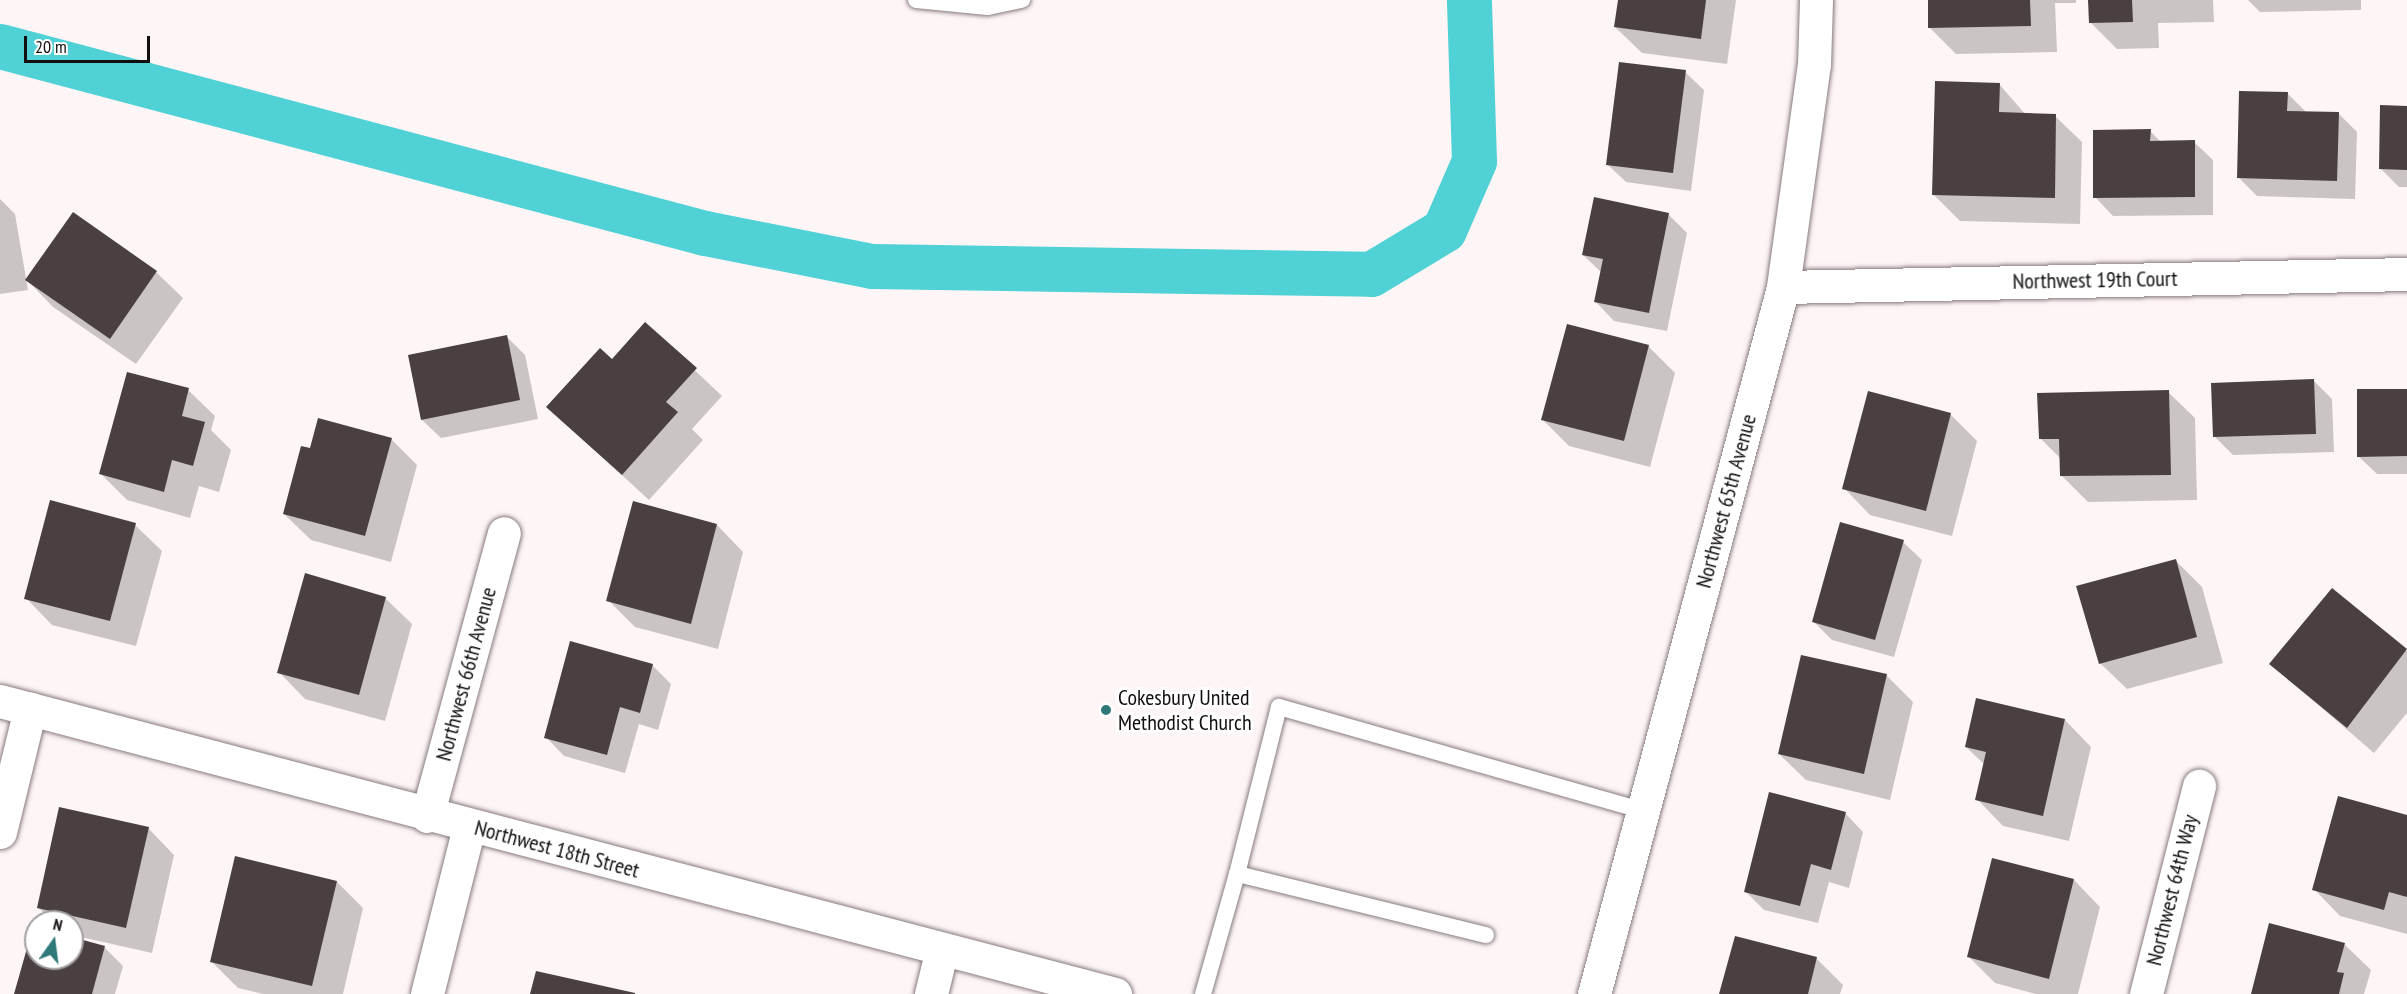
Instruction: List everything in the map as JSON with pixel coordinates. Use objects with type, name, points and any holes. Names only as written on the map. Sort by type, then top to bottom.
[{"type":"street","name":"Northwest 65th Avenue","points":[[1594,994],[1783,287],[1814,66],[1816,0]]},
{"type":"street","name":"Northwest 19th Court","points":[[1783,287],[2407,274]]},
{"type":"street","name":"Northwest 66th Avenue","points":[[427,816],[504,533]]},
{"type":"street","name":"Northwest 18th Street","points":[[15,705],[427,816],[1115,994]]},
{"type":"street","points":[[0,832],[15,705]]},
{"type":"street","name":"Northwest 64th Way","points":[[2146,994],[2199,786]]},
{"type":"street","points":[[427,994],[469,827]]},
{"type":"street","points":[[931,994],[942,949]]},
{"type":"lane","points":[[916,0],[989,3],[1022,0]]},
{"type":"lane","points":[[1203,994],[1280,707],[1643,811]]},
{"type":"lane","points":[[1237,874],[1486,935]]},
{"type":"building","points":[[1618,0],[1706,0],[1701,39],[1614,27]]},
{"type":"building","points":[[1928,0],[2030,0],[2031,26],[1928,28]]},
{"type":"building","points":[[2088,0],[2132,0],[2133,22],[2089,23]]},
{"type":"building","points":[[1619,62],[1686,70],[1673,173],[1606,165]]},
{"type":"building","points":[[1935,81],[2000,83],[1999,112],[2056,114],[2055,198],[1932,195]]},
{"type":"building","points":[[2239,91],[2288,92],[2287,111],[2339,112],[2337,181],[2237,178]]},
{"type":"building","points":[[2380,105],[2407,106],[2407,170],[2379,169]]},
{"type":"building","points":[[2151,129],[2150,141],[2195,140],[2195,197],[2093,198],[2093,130]]},
{"type":"building","points":[[1594,197],[1669,213],[1649,313],[1594,302],[1603,259],[1582,255]]},
{"type":"building","points":[[73,212],[157,271],[110,339],[25,280]]},
{"type":"building","points":[[645,322],[697,368],[666,402],[678,412],[622,475],[546,407],[600,348],[612,359]]},
{"type":"building","points":[[1567,324],[1649,345],[1624,441],[1541,420]]},
{"type":"building","points":[[507,335],[520,400],[421,420],[408,355]]},
{"type":"building","points":[[127,372],[189,388],[182,416],[205,422],[193,466],[172,460],[164,492],[99,474]]},
{"type":"building","points":[[2314,379],[2316,434],[2213,437],[2211,383]]},
{"type":"building","points":[[2357,389],[2407,389],[2407,456],[2357,457]]},
{"type":"building","points":[[2169,390],[2171,475],[2060,476],[2059,439],[2039,439],[2037,393]]},
{"type":"building","points":[[1868,391],[1951,413],[1926,511],[1842,489]]},
{"type":"building","points":[[318,418],[392,438],[365,536],[283,514],[301,446],[310,448]]},
{"type":"building","points":[[50,500],[136,523],[110,621],[24,599]]},
{"type":"building","points":[[633,501],[717,524],[691,624],[606,601]]},
{"type":"building","points":[[1840,522],[1904,540],[1875,640],[1812,622]]},
{"type":"building","points":[[2176,559],[2197,637],[2099,664],[2076,586]]},
{"type":"building","points":[[305,573],[386,597],[359,695],[277,673]]},
{"type":"building","points":[[2332,588],[2407,649],[2347,728],[2269,664]]},
{"type":"building","points":[[570,641],[653,664],[640,713],[620,707],[607,755],[544,738]]},
{"type":"building","points":[[1801,655],[1887,674],[1864,774],[1778,754]]},
{"type":"building","points":[[1976,698],[2065,719],[2043,816],[1975,800],[1986,752],[1965,747]]},
{"type":"building","points":[[1769,792],[1846,812],[1831,870],[1811,864],[1800,906],[1744,892]]},
{"type":"building","points":[[2338,796],[2407,815],[2407,897],[2389,892],[2384,910],[2312,890]]},
{"type":"building","points":[[59,807],[149,827],[126,928],[84,919],[84,910],[37,908]]},
{"type":"building","points":[[235,856],[337,881],[312,986],[210,962]]},
{"type":"building","points":[[1992,858],[2074,879],[2049,979],[1967,957]]},
{"type":"building","points":[[2269,923],[2345,943],[2337,972],[2344,973],[2339,994],[2251,994]]},
{"type":"building","points":[[1735,936],[1817,957],[1808,994],[1719,994]]},
{"type":"building","points":[[84,940],[105,946],[92,994],[14,994],[24,959],[24,970],[84,970]]},
{"type":"building","points":[[536,971],[635,993],[635,994],[530,994]]},
{"type":"waterway","points":[[0,46],[705,233],[872,266],[1371,274],[1444,230],[1474,161],[1469,0]]},
{"type":"place","name":"Cokesbury United Methodist Church","points":[[1106,710]]}]
